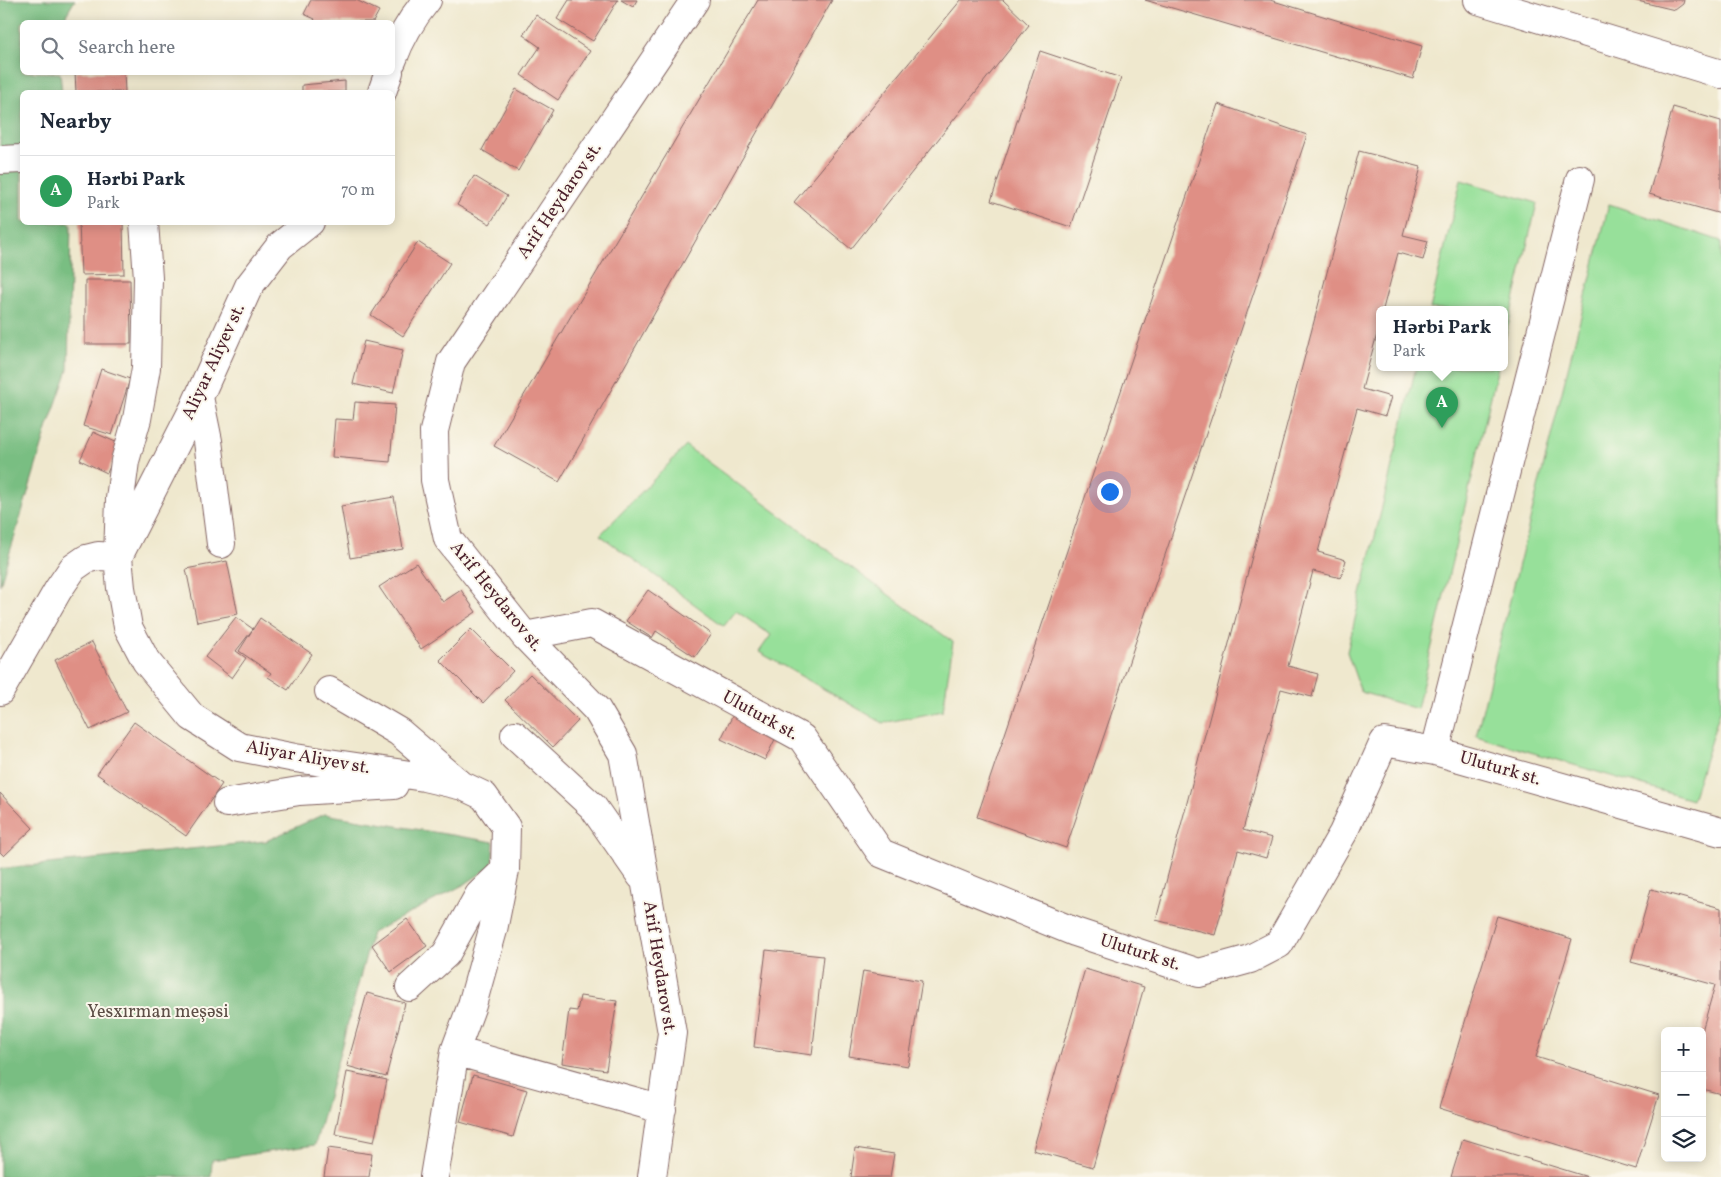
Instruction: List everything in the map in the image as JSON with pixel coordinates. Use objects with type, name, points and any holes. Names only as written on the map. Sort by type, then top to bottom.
[{"type":"street","points":[[395,54],[416,13],[427,0]]},
{"type":"street","name":"Arif Heydarov st.","points":[[652,1177],[672,1033],[622,754],[597,710],[525,636],[448,539],[435,480],[434,431],[451,362],[695,0]]},
{"type":"street","points":[[1478,0],[1721,74]]},
{"type":"street","points":[[383,90],[387,75]]},
{"type":"street","points":[[0,160],[20,159]]},
{"type":"street","points":[[1436,751],[1580,179]]},
{"type":"street","points":[[0,691],[58,590],[73,568],[86,559],[98,556],[118,557],[120,500],[125,461],[137,419],[146,368],[148,278],[144,225]]},
{"type":"street","name":"Aliyar Aliyev st.","points":[[306,225],[280,246],[248,286],[199,397],[118,557],[121,588],[128,627],[146,661],[192,718],[239,747],[294,758],[424,777],[464,786],[484,796],[506,827],[505,870],[493,930],[472,1005],[455,1051],[434,1177]]},
{"type":"street","points":[[199,397],[208,441],[221,544]]},
{"type":"street","name":"Uluturk st.","points":[[525,636],[592,623],[802,738],[881,853],[1075,932],[1199,972],[1250,959],[1279,944],[1343,833],[1384,742],[1436,751],[1721,832]]},
{"type":"street","points":[[329,691],[399,732],[464,786]]},
{"type":"street","points":[[515,735],[593,807],[646,883]]},
{"type":"street","points":[[227,803],[300,791],[395,785],[424,777]]},
{"type":"street","points":[[410,987],[446,954],[479,895],[505,870]]},
{"type":"street","points":[[455,1051],[662,1109]]},
{"type":"green space","points":[[0,0],[75,0],[63,20],[20,20],[20,75],[60,75],[62,90],[20,90],[20,225],[71,225],[68,370],[48,426],[0,585]]},
{"type":"green space","points":[[1461,180],[1537,203],[1508,326],[1508,306],[1431,306]]},
{"type":"green space","points":[[1609,204],[1721,241],[1721,708],[1692,800],[1476,736]]},
{"type":"green space","points":[[1415,371],[1497,371],[1417,709],[1361,692],[1347,652]]},
{"type":"green space","points":[[686,446],[953,642],[943,711],[883,723],[759,652],[771,635],[736,611],[724,626],[600,535]]},
{"type":"green space","name":"Yesxırman meşəsi","points":[[324,814],[494,842],[492,866],[465,884],[372,933],[315,1145],[212,1160],[211,1177],[0,1177],[0,869],[266,841]]},
{"type":"building","points":[[311,0],[356,0],[379,11],[374,20],[314,20],[304,14]]},
{"type":"building","points":[[569,0],[618,0],[593,41],[557,19]]},
{"type":"building","points":[[621,0],[637,0],[633,7]]},
{"type":"building","points":[[758,0],[832,0],[559,482],[494,446]]},
{"type":"building","points":[[961,0],[1003,0],[1029,25],[851,249],[794,202]]},
{"type":"building","points":[[1145,0],[1270,0],[1422,46],[1413,79]]},
{"type":"building","points":[[1633,0],[1684,0],[1683,4],[1675,10]]},
{"type":"building","points":[[536,15],[590,51],[558,100],[521,75],[540,47],[523,35]]},
{"type":"building","points":[[1040,51],[1121,78],[1071,227],[991,201]]},
{"type":"building","points":[[75,75],[124,75],[125,90],[76,90]]},
{"type":"building","points":[[345,81],[345,90],[302,90],[302,85]]},
{"type":"building","points":[[516,89],[553,110],[518,171],[482,150]]},
{"type":"building","points":[[1218,104],[1307,135],[1066,848],[977,817]]},
{"type":"building","points":[[1673,107],[1721,121],[1721,214],[1649,194]]},
{"type":"building","points":[[1359,151],[1421,167],[1403,235],[1428,241],[1423,260],[1398,253],[1384,306],[1376,306],[1376,338],[1362,389],[1391,397],[1385,416],[1357,408],[1318,552],[1346,560],[1341,578],[1313,571],[1288,666],[1318,674],[1312,697],[1281,689],[1243,830],[1272,838],[1266,858],[1238,850],[1215,935],[1156,920]]},
{"type":"building","points":[[474,176],[507,196],[490,224],[457,205]]},
{"type":"building","points":[[79,225],[123,225],[124,274],[81,275]]},
{"type":"building","points":[[418,242],[450,263],[403,336],[371,315]]},
{"type":"building","points":[[85,280],[130,280],[131,344],[85,344]]},
{"type":"building","points":[[364,341],[403,350],[393,393],[353,384]]},
{"type":"building","points":[[101,369],[130,379],[112,435],[83,426]]},
{"type":"building","points":[[355,402],[395,405],[390,462],[332,457],[335,419],[353,420]]},
{"type":"building","points":[[93,432],[120,444],[107,473],[80,460]]},
{"type":"building","points":[[394,497],[403,549],[350,558],[341,506]]},
{"type":"building","points":[[227,561],[238,614],[197,622],[186,569]]},
{"type":"building","points":[[416,563],[443,602],[461,590],[476,612],[421,649],[379,587]]},
{"type":"building","points":[[648,590],[711,634],[695,657],[656,631],[652,638],[626,621]]},
{"type":"building","points":[[236,617],[253,629],[236,651],[246,658],[232,678],[205,657]]},
{"type":"building","points":[[260,618],[312,654],[288,690],[268,677],[271,673],[239,651]]},
{"type":"building","points":[[471,629],[513,671],[483,703],[440,660]]},
{"type":"building","points":[[92,642],[127,712],[90,730],[55,660]]},
{"type":"building","points":[[530,674],[578,721],[553,747],[505,700]]},
{"type":"building","points":[[734,713],[777,735],[765,760],[721,739]]},
{"type":"building","points":[[134,722],[222,784],[186,836],[97,774]]},
{"type":"building","points":[[0,793],[33,828],[4,856],[0,852]]},
{"type":"building","points":[[1651,889],[1721,908],[1721,1094],[1706,1090],[1706,1027],[1703,1027],[1715,985],[1631,962]]},
{"type":"building","points":[[1497,916],[1572,939],[1536,1057],[1659,1095],[1636,1169],[1439,1108]]},
{"type":"building","points":[[407,919],[427,946],[391,972],[372,945]]},
{"type":"building","points":[[766,950],[823,956],[812,1055],[754,1047]]},
{"type":"building","points":[[1085,969],[1144,987],[1093,1167],[1033,1150]]},
{"type":"building","points":[[863,971],[922,981],[908,1066],[849,1056]]},
{"type":"building","points":[[367,993],[405,1003],[386,1077],[347,1066]]},
{"type":"building","points":[[580,996],[617,1001],[606,1070],[562,1063],[569,1010],[577,1011]]},
{"type":"building","points":[[347,1072],[387,1080],[374,1142],[335,1134]]},
{"type":"building","points":[[473,1075],[527,1090],[513,1137],[460,1122]]},
{"type":"building","points":[[1463,1139],[1588,1177],[1451,1177]]},
{"type":"building","points":[[328,1148],[372,1154],[369,1177],[324,1177]]},
{"type":"building","points":[[855,1148],[894,1154],[890,1177],[851,1177]]},
{"type":"place","name":"Hərbi Park","points":[[1442,428]]}]
